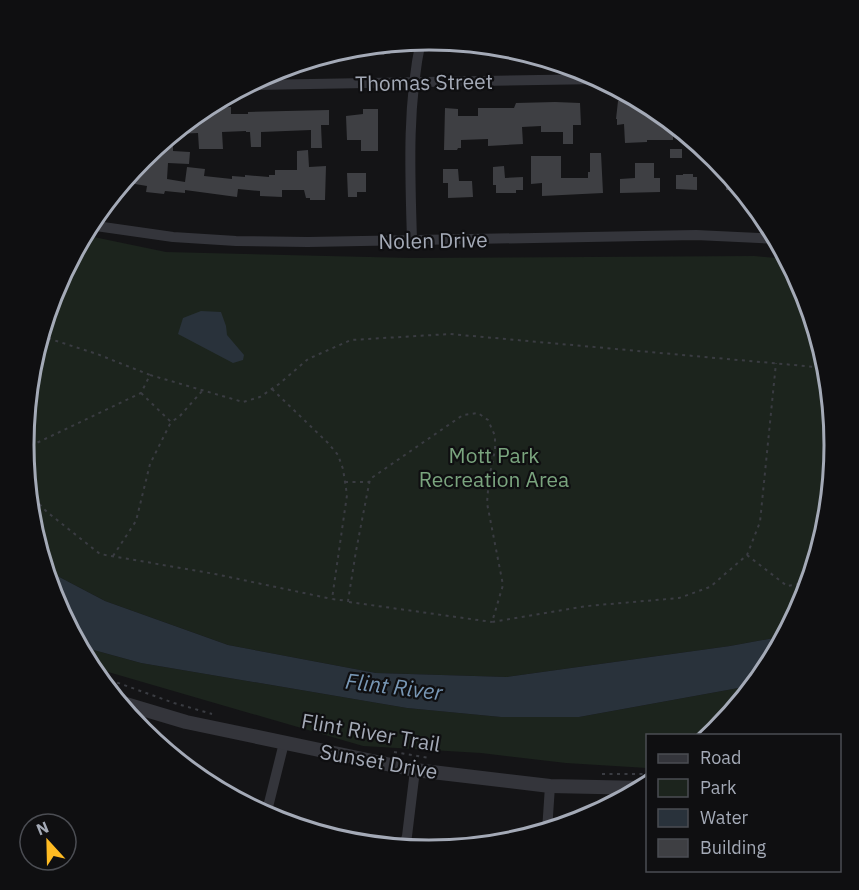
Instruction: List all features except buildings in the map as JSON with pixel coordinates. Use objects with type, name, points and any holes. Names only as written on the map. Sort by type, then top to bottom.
[{"type":"street","points":[[412,240],[411,114],[419,50]]},
{"type":"street","name":"Thomas Street","points":[[268,85],[579,79]]},
{"type":"street","name":"Nolen Drive","points":[[101,227],[173,237],[236,242],[696,235],[766,238]]},
{"type":"street","name":"Sunset Drive","points":[[134,707],[186,722],[415,770],[550,786],[626,788]]},
{"type":"street","points":[[268,805],[284,743]]},
{"type":"street","points":[[406,839],[415,770]]},
{"type":"street","points":[[548,822],[550,786]]},
{"type":"path","points":[[49,339],[150,375],[243,402],[260,397],[308,359],[351,340],[450,334],[817,367]]},
{"type":"path","points":[[39,504],[100,554],[215,574],[332,599],[492,622],[587,606],[679,598],[710,587],[747,555],[760,522],[776,363]]},
{"type":"path","points":[[34,444],[141,393],[150,375]]},
{"type":"path","points":[[113,556],[136,521],[150,464],[171,422],[203,389]]},
{"type":"path","points":[[272,389],[328,443],[338,455],[343,469],[347,495],[332,599]]},
{"type":"path","points":[[141,393],[171,422]]},
{"type":"path","points":[[348,601],[370,479],[463,415],[478,413],[488,420],[495,436],[487,503],[503,585],[492,622]]},
{"type":"path","points":[[345,482],[369,482]]},
{"type":"path","points":[[747,555],[787,586],[799,584]]},
{"type":"path","points":[[113,681],[213,714]]},
{"type":"path","name":"Flint River Trail","points":[[395,752],[438,760]]},
{"type":"path","points":[[602,774],[646,774]]},
{"type":"green space","name":"Mott Park Recreation Area","points":[[94,237],[166,252],[411,258],[754,256],[777,258],[784,270],[804,318],[817,368],[824,419],[824,471],[817,522],[804,572],[775,638],[507,677],[376,673],[228,645],[105,601],[56,575],[42,522],[34,445],[42,368],[55,318],[75,270]]},
{"type":"green space","points":[[92,650],[141,663],[407,708],[501,717],[579,717],[741,688],[698,734],[646,734],[646,768],[566,763],[481,753],[363,746],[106,671]]},
{"type":"water","points":[[201,311],[221,312],[227,335],[244,355],[243,360],[233,363],[178,334],[183,318]]},
{"type":"water","name":"Flint River","points":[[56,575],[105,601],[228,645],[376,673],[507,677],[775,638],[741,688],[579,717],[501,717],[407,708],[141,663],[92,650],[75,620]]}]
